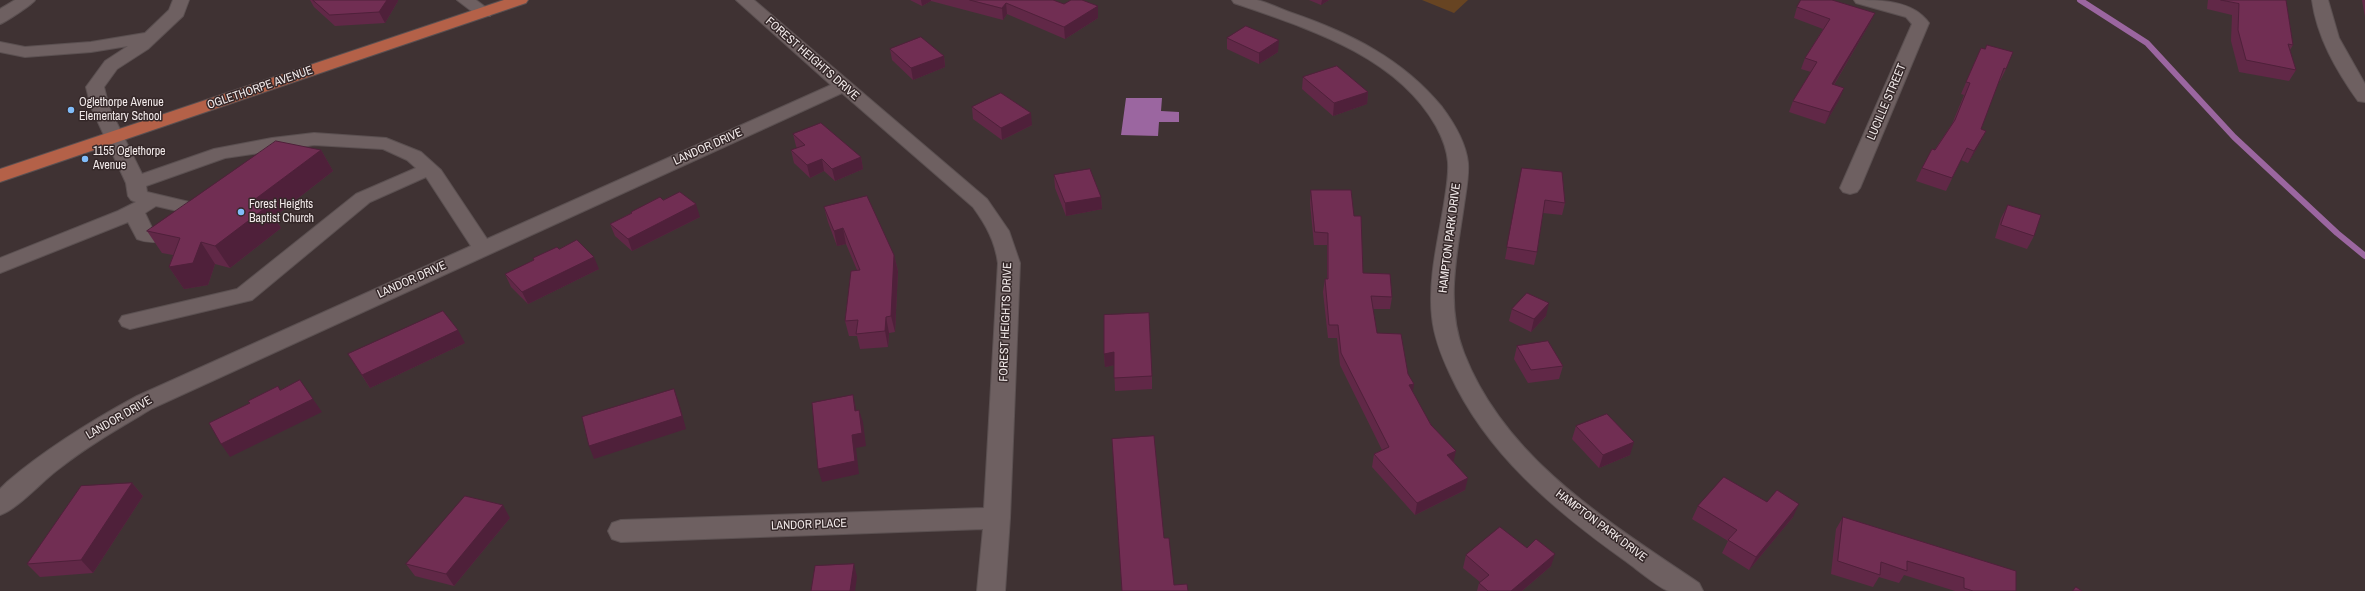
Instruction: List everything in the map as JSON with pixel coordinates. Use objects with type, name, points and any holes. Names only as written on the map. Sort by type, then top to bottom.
[{"type":"main road","name":"OGLETHORPE AVENUE","points":[[0,176],[520,0]]},
{"type":"street","points":[[0,19],[6,12],[27,0]]},
{"type":"street","points":[[134,211],[144,234],[152,237],[163,234],[199,210],[138,196],[136,183],[100,107],[95,88],[111,65],[142,45],[177,12],[181,0]]},
{"type":"street","points":[[465,0],[484,12]]},
{"type":"street","name":"FOREST HEIGHTS DRIVE","points":[[744,0],[980,203],[998,226],[1006,243],[1009,262],[997,518],[991,591]]},
{"type":"street","name":"HAMPTON PARK DRIVE","points":[[1240,0],[1328,33],[1376,56],[1418,88],[1432,106],[1445,124],[1454,145],[1458,161],[1457,181],[1442,290],[1444,319],[1452,352],[1465,380],[1484,413],[1509,446],[1544,483],[1585,518],[1690,591]]},
{"type":"street","name":"LUCILLE STREET","points":[[1850,188],[1921,23],[1917,17],[1907,11],[1862,0]]},
{"type":"street","points":[[2320,0],[2326,24],[2342,62],[2364,97]]},
{"type":"street","points":[[0,47],[25,52],[91,47],[150,37]]},
{"type":"street","name":"LANDOR DRIVE","points":[[0,505],[38,470],[73,445],[145,402],[843,86]]},
{"type":"street","points":[[136,183],[221,153],[272,144],[314,139],[386,144],[414,156],[434,174],[483,248]]},
{"type":"street","points":[[130,321],[244,296],[363,198],[429,169]]},
{"type":"street","points":[[0,266],[134,211],[155,200]]},
{"type":"street","name":"LANDOR PLACE","points":[[621,532],[997,518]]},
{"type":"shaded area","points":[[1422,0],[1468,0],[1454,13]]},
{"type":"shaded area","points":[[1126,98],[1162,98],[1161,111],[1179,112],[1179,122],[1159,122],[1158,136],[1121,135]]},
{"type":"building","points":[[313,0],[387,0],[379,12],[330,15]]},
{"type":"building","points":[[970,0],[1053,0],[1064,4],[1071,0],[1082,0],[1098,6],[1064,27],[1006,3],[1002,8]]},
{"type":"building","points":[[1801,0],[1832,0],[1875,13],[1832,84],[1844,88],[1830,112],[1793,101],[1817,62],[1805,58],[1830,19],[1797,7]]},
{"type":"building","points":[[2221,0],[2286,0],[2293,45],[2288,44],[2296,70],[2246,60],[2238,30],[2239,4]]},
{"type":"building","points":[[1246,26],[1279,40],[1259,53],[1227,38]]},
{"type":"building","points":[[921,37],[944,56],[911,68],[890,49]]},
{"type":"building","points":[[1987,45],[2013,52],[2006,69],[2004,68],[1981,129],[1986,131],[1974,151],[1967,148],[1952,178],[1922,168],[1932,149],[1935,150],[1955,120],[1970,83],[1966,82],[1981,48],[1985,49]]},
{"type":"building","points":[[1337,66],[1368,92],[1334,103],[1303,77]]},
{"type":"building","points":[[1001,93],[1031,113],[1001,128],[972,107]]},
{"type":"building","points":[[821,123],[861,157],[832,169],[822,159],[807,165],[791,150],[805,145],[793,134]]},
{"type":"building","points":[[276,141],[321,150],[250,203],[268,206],[215,246],[201,242],[193,263],[169,267],[180,238],[147,231]]},
{"type":"building","points":[[1522,168],[1562,172],[1565,203],[1545,200],[1537,252],[1507,247]]},
{"type":"building","points":[[1090,169],[1101,197],[1065,203],[1054,175]]},
{"type":"building","points":[[1311,190],[1351,190],[1354,216],[1361,216],[1363,273],[1390,274],[1392,297],[1371,296],[1377,333],[1401,334],[1408,374],[1414,384],[1409,385],[1431,425],[1456,451],[1447,455],[1468,478],[1417,503],[1374,454],[1389,447],[1341,353],[1338,325],[1329,325],[1325,279],[1328,279],[1328,233],[1315,232]]},
{"type":"building","points":[[680,192],[696,204],[628,239],[610,224],[660,197],[663,200]]},
{"type":"building","points":[[867,196],[894,255],[891,316],[886,317],[885,331],[856,334],[858,320],[845,321],[851,271],[860,270],[843,228],[834,231],[824,207]]},
{"type":"building","points":[[2008,205],[2041,215],[2034,236],[2001,225]]},
{"type":"building","points":[[577,240],[594,257],[522,292],[505,274],[534,260],[533,258],[557,247],[559,249]]},
{"type":"building","points":[[1527,293],[1549,303],[1534,319],[1512,309]]},
{"type":"building","points":[[443,311],[458,330],[362,375],[348,354]]},
{"type":"building","points":[[1149,313],[1152,376],[1114,378],[1114,352],[1104,354],[1104,315]]},
{"type":"building","points":[[1548,341],[1563,366],[1531,370],[1517,346]]},
{"type":"building","points":[[300,380],[313,399],[221,444],[209,423],[250,403],[248,401],[278,386],[280,390]]},
{"type":"building","points":[[674,389],[682,416],[589,446],[582,417]]},
{"type":"building","points":[[853,395],[855,411],[859,410],[862,433],[852,435],[855,461],[818,469],[812,403]]},
{"type":"building","points":[[1607,414],[1634,442],[1603,455],[1576,426]]},
{"type":"building","points":[[1154,436],[1164,538],[1169,538],[1174,585],[1187,584],[1188,591],[1122,591],[1112,439]]},
{"type":"building","points":[[1724,477],[1767,502],[1777,490],[1799,504],[1756,557],[1728,540],[1737,530],[1698,506]]},
{"type":"building","points":[[132,483],[81,560],[27,564],[81,486]]},
{"type":"building","points":[[465,496],[503,505],[446,574],[406,564]]},
{"type":"building","points":[[1843,517],[2016,571],[2016,591],[1973,591],[1964,588],[1964,578],[1907,561],[1907,571],[1881,562],[1880,575],[1838,561]]},
{"type":"building","points":[[1500,527],[1527,548],[1536,539],[1555,554],[1511,591],[1488,591],[1479,583],[1489,575],[1466,555]]},
{"type":"building","points":[[854,564],[850,591],[811,591],[815,566]]},
{"type":"building","points":[[2076,587],[2082,591],[2073,591]]},
{"type":"waterway","points":[[2080,0],[2147,43],[2234,137],[2337,233],[2365,256]]},
{"type":"place","name":"Oglethorpe Avenue Elementary School","points":[[71,110]]},
{"type":"place","name":"1155 Oglethorpe Avenue","points":[[85,159]]},
{"type":"place","name":"Forest Heights Baptist Church","points":[[241,212]]}]
